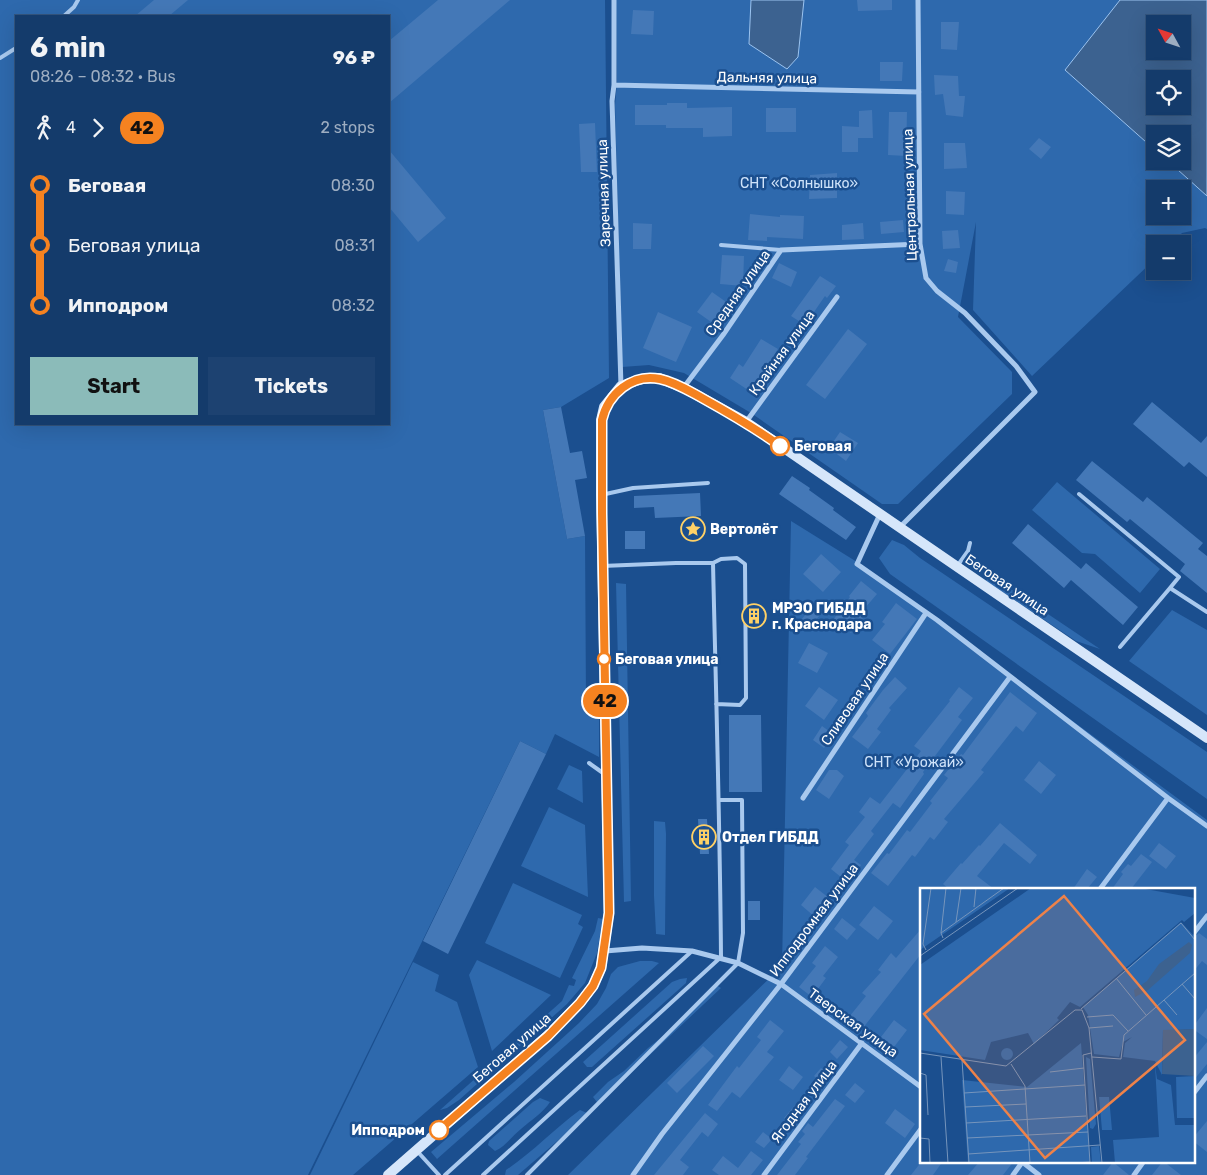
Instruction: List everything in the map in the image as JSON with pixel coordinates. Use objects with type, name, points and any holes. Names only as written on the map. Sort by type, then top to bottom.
[{"type":"street","name":"Заречная улица","points":[[614,0],[614,86],[612,101],[621,386]]},
{"type":"street","name":"Центральная улица","points":[[900,527],[1035,392],[1016,366],[965,313],[937,292],[926,278],[920,244],[918,0]]},
{"type":"street","name":"Дальняя улица","points":[[614,86],[919,92]]},
{"type":"street","name":"Средняя улица","points":[[684,388],[781,250],[920,244]]},
{"type":"street","name":"Крайняя улица","points":[[746,422],[837,297]]},
{"type":"street","name":"Беговая улица","points":[[388,1175],[566,1018],[593,986],[601,968],[605,951],[609,913],[602,566],[602,420],[604,407],[621,386],[642,380],[659,378],[684,388],[746,422],[1207,738]]},
{"type":"street","points":[[880,514],[857,564],[926,613],[1207,826]]},
{"type":"street","name":"Сливовая улица","points":[[803,798],[926,613]]},
{"type":"street","name":"Ипподромная улица","points":[[634,1175],[662,1134],[781,984],[1010,677]]},
{"type":"street","points":[[1101,888],[1168,798]]},
{"type":"street","points":[[1194,933],[1207,916]]},
{"type":"street","name":"Тверская улица","points":[[605,951],[642,948],[692,950],[738,963],[781,984],[920,1086]]},
{"type":"street","name":"Ягодная улица","points":[[764,1175],[862,1044]]},
{"type":"street","points":[[1194,1093],[1207,1076]]},
{"type":"street","points":[[887,1175],[920,1130]]},
{"type":"street","points":[[1013,1175],[1022,1162],[1039,1175]]},
{"type":"street","points":[[1134,1175],[1143,1162]]},
{"type":"lane","points":[[65,15],[74,7],[78,0]]},
{"type":"lane","points":[[0,58],[15,49]]},
{"type":"lane","points":[[721,245],[781,250]]},
{"type":"lane","points":[[601,495],[633,488],[708,483]]},
{"type":"lane","points":[[1079,494],[1178,577],[1120,648]]},
{"type":"lane","points":[[957,567],[968,551],[970,543]]},
{"type":"lane","points":[[602,566],[714,563],[721,559],[737,558],[745,564],[746,698],[740,705],[716,704]]},
{"type":"lane","points":[[483,1175],[721,957],[720,800],[716,704],[714,563]]},
{"type":"lane","points":[[1170,588],[1207,612]]},
{"type":"lane","points":[[589,763],[606,775]]},
{"type":"lane","points":[[527,1175],[738,963],[743,933],[742,800],[720,800]]},
{"type":"lane","points":[[445,1175],[692,950]]},
{"type":"lane","points":[[416,1150],[439,1175]]},
{"type":"green space","name":"Ипподром","points":[[0,0],[605,0],[609,378],[561,407],[543,410],[567,539],[585,536],[586,703],[599,705],[599,757],[555,734],[546,754],[520,741],[308,1175],[0,1175]]},
{"type":"green space","name":"СНТ «Солнышко»","points":[[616,0],[1120,0],[1065,70],[1146,142],[1146,170],[1178,170],[1189,180],[1146,180],[1146,225],[1191,225],[1191,182],[1207,196],[1207,229],[1182,233],[1180,235],[1146,235],[1146,268],[1032,376],[973,310],[976,222],[958,317],[1012,372],[1012,394],[898,504],[882,504],[751,413],[684,373],[649,365],[622,367],[615,105],[617,82]]},
{"type":"green space","points":[[1057,482],[1160,569],[1140,593],[1095,554],[1082,553],[1032,510]]},
{"type":"green space","name":"СНТ «Урожай»","points":[[791,521],[857,562],[1207,820],[1207,1175],[568,1175],[782,966]]},
{"type":"green space","points":[[892,540],[904,545],[920,558],[1207,752],[1207,799],[890,574],[879,558]]},
{"type":"green space","points":[[990,575],[1100,649],[1076,641],[986,581]]},
{"type":"green space","points":[[616,583],[626,584],[631,901],[624,902]]},
{"type":"green space","points":[[1172,610],[1207,630],[1207,715],[1129,661]]},
{"type":"green space","points":[[569,765],[582,771],[583,803],[557,789]]},
{"type":"green space","points":[[549,807],[585,825],[588,897],[521,866]]},
{"type":"green space","points":[[654,821],[665,822],[665,935],[656,934]]},
{"type":"green space","points":[[513,883],[582,915],[578,924],[583,927],[560,978],[485,943]]},
{"type":"green space","points":[[598,918],[603,919],[597,953],[585,983],[567,1004],[459,1100],[440,1110],[562,1001],[569,985],[574,986],[576,980],[572,978],[595,931]]},
{"type":"green space","points":[[477,960],[551,995],[492,1051],[469,975]]},
{"type":"green space","points":[[640,961],[659,963],[437,1159],[431,1152],[514,1082],[579,1023],[597,1004],[611,974],[618,967]]},
{"type":"green space","points":[[413,962],[439,975],[435,991],[457,1002],[478,1067],[353,1175],[310,1175]]},
{"type":"green space","points":[[687,978],[686,983],[592,1067],[587,1067],[583,1062],[672,982]]},
{"type":"green space","points":[[716,985],[721,988],[621,1082],[597,1102],[593,1097],[608,1082],[624,1071],[667,1033]]},
{"type":"green space","points":[[540,1098],[550,1102],[506,1144],[495,1151],[488,1145],[489,1141]]},
{"type":"green space","points":[[580,1110],[587,1113],[576,1125],[518,1175],[505,1175],[506,1170]]},
{"type":"shaded area","points":[[751,0],[804,0],[798,57],[787,69],[749,44]]},
{"type":"shaded area","points":[[1120,0],[1207,0],[1207,196],[1178,170],[1191,170],[1191,125],[1146,125],[1146,142],[1065,70]]},
{"type":"building","points":[[154,0],[188,0],[170,15],[136,15]]},
{"type":"building","points":[[438,0],[510,0],[390,102],[390,40]]},
{"type":"building","points":[[857,0],[892,0],[892,10],[858,11]]},
{"type":"building","points":[[633,10],[654,11],[653,35],[631,34]]},
{"type":"building","points":[[941,22],[959,22],[957,50],[941,49]]},
{"type":"building","points":[[880,62],[903,62],[902,81],[880,81]]},
{"type":"building","points":[[934,75],[958,76],[959,96],[965,96],[963,117],[946,115],[943,94],[935,95]]},
{"type":"building","points":[[667,103],[687,103],[687,108],[732,107],[732,136],[703,137],[703,128],[666,128],[666,125],[635,125],[635,105],[667,105]]},
{"type":"building","points":[[766,108],[796,108],[796,132],[766,132]]},
{"type":"building","points":[[872,110],[873,138],[858,138],[858,152],[842,152],[842,126],[859,127],[859,111]]},
{"type":"building","points":[[889,112],[907,112],[906,156],[888,155]]},
{"type":"building","points":[[595,123],[597,172],[581,172],[579,124]]},
{"type":"building","points":[[1039,138],[1051,147],[1041,159],[1029,149]]},
{"type":"building","points":[[944,143],[965,143],[967,168],[944,169]]},
{"type":"building","points":[[390,151],[446,218],[418,242],[390,208]]},
{"type":"building","points":[[837,173],[837,198],[809,199],[810,175]]},
{"type":"building","points":[[946,191],[965,192],[964,215],[946,214]]},
{"type":"building","points":[[750,214],[780,217],[780,215],[804,216],[803,239],[767,237],[767,241],[748,240]]},
{"type":"building","points":[[903,220],[904,232],[881,234],[880,222]]},
{"type":"building","points":[[633,223],[652,224],[651,249],[633,249]]},
{"type":"building","points":[[863,223],[864,239],[842,240],[842,225]]},
{"type":"building","points":[[958,230],[960,248],[943,249],[942,231]]},
{"type":"building","points":[[722,255],[744,256],[743,286],[720,284]]},
{"type":"building","points":[[948,259],[958,262],[956,273],[944,271]]},
{"type":"building","points":[[779,263],[797,272],[791,287],[772,278]]},
{"type":"building","points":[[820,276],[836,286],[827,298],[825,296],[805,325],[791,316]]},
{"type":"building","points":[[712,292],[729,304],[714,324],[697,312]]},
{"type":"building","points":[[658,312],[692,327],[676,362],[643,348]]},
{"type":"building","points":[[848,329],[867,344],[825,399],[806,385]]},
{"type":"building","points":[[761,339],[778,349],[751,392],[730,378],[739,364],[743,367]]},
{"type":"building","points":[[1152,402],[1201,443],[1207,436],[1207,477],[1189,462],[1184,467],[1133,424]]},
{"type":"building","points":[[561,407],[570,453],[582,451],[587,478],[575,480],[585,536],[567,539],[543,410]]},
{"type":"building","points":[[840,432],[858,443],[846,461],[829,448]]},
{"type":"building","points":[[1092,461],[1143,502],[1147,497],[1203,543],[1198,549],[1207,556],[1207,593],[1180,571],[1185,564],[1130,519],[1127,522],[1076,480]]},
{"type":"building","points":[[792,476],[810,488],[809,490],[856,527],[846,540],[779,494]]},
{"type":"building","points":[[700,493],[701,516],[655,518],[654,507],[634,508],[634,496]]},
{"type":"building","points":[[1028,524],[1081,569],[1086,563],[1138,607],[1123,625],[1071,580],[1064,588],[1012,543]]},
{"type":"building","points":[[625,531],[645,531],[645,549],[625,549]]},
{"type":"building","points":[[821,554],[841,572],[823,592],[803,574]]},
{"type":"building","points":[[861,581],[877,594],[859,615],[863,618],[851,633],[833,620]]},
{"type":"building","points":[[896,603],[917,619],[890,654],[872,640],[885,624],[882,622]]},
{"type":"building","name":"МРЭО ГИБДД г. Краснодара","points":[[759,605],[759,626],[750,627],[749,606]]},
{"type":"building","points":[[812,607],[820,615],[810,627],[801,620]]},
{"type":"building","points":[[809,643],[828,653],[817,673],[798,663]]},
{"type":"building","points":[[895,677],[907,688],[889,708],[891,710],[877,729],[881,732],[868,749],[852,737],[868,716],[866,713]]},
{"type":"building","points":[[819,687],[838,700],[824,720],[805,706]]},
{"type":"building","points":[[959,687],[973,698],[958,717],[962,720],[923,772],[924,774],[900,808],[893,803],[871,831],[874,834],[854,860],[861,865],[847,882],[831,869],[849,845],[845,842],[865,817],[859,812],[870,797],[880,804],[921,751],[914,746]]},
{"type":"building","points":[[1010,692],[1037,713],[1023,732],[1016,726],[981,770],[984,772],[944,819],[948,822],[934,840],[930,837],[915,857],[912,855],[888,886],[871,873],[887,853],[889,854],[907,830],[910,832],[948,778],[944,775],[961,754],[963,755]]},
{"type":"building","points":[[729,715],[761,715],[762,792],[729,792]]},
{"type":"building","points":[[822,726],[833,734],[824,748],[813,740]]},
{"type":"building","points":[[520,741],[546,754],[448,954],[423,941]]},
{"type":"building","points":[[1039,761],[1056,775],[1041,794],[1024,780]]},
{"type":"building","points":[[829,770],[837,770],[844,776],[829,799],[816,790]]},
{"type":"building","name":"Отдел ГИБДД","points":[[698,819],[707,819],[709,854],[700,854]]},
{"type":"building","points":[[1000,823],[1037,855],[1030,864],[1004,843],[977,876],[993,888],[948,888],[943,884],[961,863],[980,846]]},
{"type":"building","points":[[1159,843],[1176,856],[1166,869],[1149,856]]},
{"type":"building","points":[[1141,854],[1152,862],[1132,888],[1113,888],[1123,874],[1121,872],[1128,864],[1131,866]]},
{"type":"building","points":[[1087,869],[1097,877],[1088,888],[1074,888]]},
{"type":"building","points":[[815,887],[829,898],[815,917],[801,905]]},
{"type":"building","points":[[748,901],[760,901],[760,920],[748,920]]},
{"type":"building","points":[[874,906],[893,921],[878,940],[859,925]]},
{"type":"building","points":[[842,918],[856,929],[847,940],[834,929]]},
{"type":"building","points":[[920,930],[920,955],[859,1033],[845,1022],[866,996],[862,993],[881,972],[878,970],[891,953],[896,958]]},
{"type":"building","points":[[1199,933],[1207,939],[1207,965],[1202,961],[1194,971],[1194,937]]},
{"type":"building","points":[[825,946],[838,957],[823,976],[826,978],[812,997],[799,987],[816,966],[812,963]]},
{"type":"building","points":[[1207,1008],[1207,1039],[1194,1030],[1194,1026]]},
{"type":"building","points":[[770,1020],[784,1031],[767,1052],[774,1057],[740,1098],[732,1092],[717,1111],[708,1105],[737,1066],[739,1068],[761,1040],[757,1037]]},
{"type":"building","points":[[894,1020],[907,1030],[894,1047],[881,1037]]},
{"type":"building","points":[[840,1040],[848,1047],[837,1059],[830,1052]]},
{"type":"building","points":[[1207,1042],[1207,1064],[1194,1080],[1194,1058]]},
{"type":"building","points":[[703,1046],[714,1056],[677,1093],[667,1083]]},
{"type":"building","points":[[789,1066],[803,1077],[793,1090],[779,1080]]},
{"type":"building","points":[[821,1068],[829,1074],[822,1083],[814,1076]]},
{"type":"building","points":[[855,1083],[865,1091],[855,1103],[845,1095]]},
{"type":"building","points":[[835,1099],[845,1106],[806,1157],[808,1158],[795,1175],[777,1175],[801,1144],[798,1142],[805,1134],[802,1131],[808,1123],[813,1127]]},
{"type":"building","points":[[794,1106],[802,1112],[798,1116],[801,1118],[795,1126],[784,1118]]},
{"type":"building","points":[[895,1109],[915,1124],[905,1138],[885,1123]]},
{"type":"building","points":[[705,1113],[718,1124],[708,1137],[702,1132],[680,1160],[689,1167],[683,1175],[654,1175]]},
{"type":"building","points":[[1207,1121],[1207,1152],[1194,1142],[1194,1137]]},
{"type":"building","points":[[763,1132],[772,1139],[764,1148],[755,1142]]},
{"type":"building","points":[[751,1151],[763,1160],[751,1175],[719,1175],[712,1170],[723,1156],[738,1168]]},
{"type":"building","points":[[921,1162],[942,1162],[933,1175],[911,1175]]},
{"type":"building","points":[[979,1162],[1013,1162],[1003,1175],[968,1175]]},
{"type":"building","points":[[1113,1162],[1129,1175],[1103,1175]]},
{"type":"building","points":[[1162,1162],[1164,1162],[1181,1175],[1152,1175]]},
{"type":"bus line","name":"42","points":[[439,1130],[548,1036],[580,1003],[593,986],[601,968],[605,951],[609,913],[601,495],[602,420],[604,407],[621,386],[649,378],[659,378],[684,388],[746,422],[780,446]]},
{"type":"place","name":"Беговая","points":[[780,446]]},
{"type":"place","name":"Вертолёт","points":[[693,529]]},
{"type":"place","name":"МРЭО ГИБДД г. Краснодара","points":[[754,616]]},
{"type":"place","name":"Беговая улица","points":[[604,659]]},
{"type":"place","name":"Отдел ГИБДД","points":[[704,837]]},
{"type":"place","name":"Ипподром","points":[[439,1130]]}]
